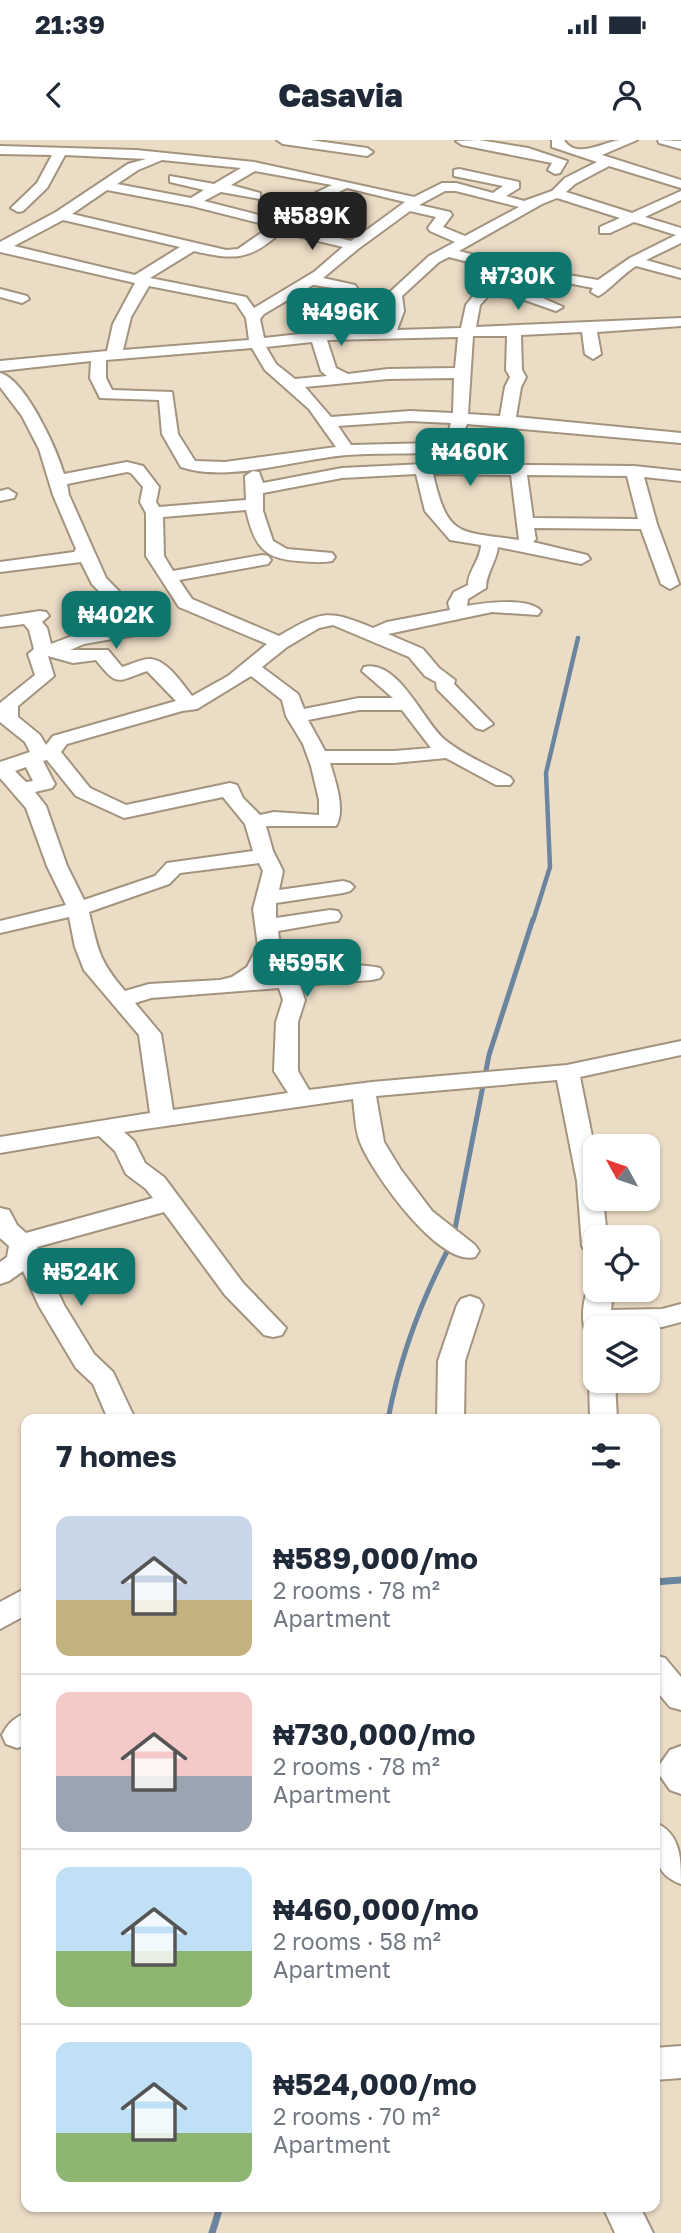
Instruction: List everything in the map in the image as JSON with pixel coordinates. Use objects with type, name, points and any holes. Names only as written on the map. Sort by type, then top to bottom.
[{"type":"street","points":[[283,140],[367,152]]},
{"type":"street","points":[[528,152],[551,140]]},
{"type":"street","points":[[558,140],[557,144],[563,148],[681,184]]},
{"type":"street","points":[[589,155],[631,140]]},
{"type":"street","points":[[664,140],[681,145]]},
{"type":"street","points":[[458,144],[528,152],[560,161],[555,170]]},
{"type":"street","points":[[0,150],[73,148],[254,166],[345,184],[445,215],[435,228],[466,242]]},
{"type":"street","points":[[18,208],[42,185],[73,148]]},
{"type":"street","points":[[1,248],[61,215],[133,167],[166,157]]},
{"type":"street","points":[[253,317],[259,310],[309,280],[413,204],[448,186],[470,161]]},
{"type":"street","points":[[388,334],[397,311],[395,295],[418,272],[447,252],[535,203],[557,194],[570,181],[608,161]]},
{"type":"street","points":[[193,202],[254,166]]},
{"type":"street","points":[[457,173],[514,185],[494,198]]},
{"type":"street","points":[[175,179],[240,190],[255,196]]},
{"type":"street","points":[[61,215],[235,255],[258,244],[302,206],[345,184]]},
{"type":"street","points":[[107,186],[193,202],[354,246]]},
{"type":"street","points":[[448,186],[513,204],[535,203]]},
{"type":"street","points":[[218,187],[218,194],[302,206],[367,211],[394,218]]},
{"type":"street","points":[[557,194],[681,232]]},
{"type":"street","points":[[605,230],[681,195]]},
{"type":"street","points":[[302,206],[349,219],[336,227],[366,237]]},
{"type":"street","points":[[441,223],[483,233]]},
{"type":"street","points":[[447,252],[599,289],[634,261],[681,238]]},
{"type":"street","points":[[140,280],[192,246]]},
{"type":"street","points":[[1,248],[241,300],[253,317],[255,342],[274,373],[293,384],[328,422],[346,450]]},
{"type":"street","points":[[634,261],[681,275]]},
{"type":"street","points":[[140,280],[143,286],[135,296],[99,378],[106,395],[166,395],[170,434],[187,464],[202,468],[346,450],[439,448],[453,440],[461,420],[466,331],[474,315],[473,305],[495,275],[494,265]]},
{"type":"street","points":[[309,280],[350,288]]},
{"type":"street","points":[[486,290],[522,295],[556,307]]},
{"type":"street","points":[[0,293],[22,299]]},
{"type":"street","points":[[474,315],[511,329]]},
{"type":"street","points":[[0,366],[318,336],[589,328],[681,322]]},
{"type":"street","points":[[589,328],[593,354]]},
{"type":"street","points":[[508,421],[513,387],[518,377],[514,370],[511,329]]},
{"type":"street","points":[[318,336],[330,371],[345,378]]},
{"type":"street","points":[[293,384],[345,378],[462,373]]},
{"type":"street","points":[[0,378],[20,400],[46,443],[54,473],[60,480],[61,495],[98,580],[146,628],[124,638],[80,639],[37,654],[45,676],[9,704],[6,722],[33,739],[41,755],[45,784],[22,789]]},
{"type":"street","points":[[328,422],[396,415],[508,421],[681,438]]},
{"type":"street","points":[[439,448],[434,458],[434,466],[424,472],[424,476],[433,511],[456,536],[581,559]]},
{"type":"street","points":[[250,463],[260,535],[279,555],[326,556]]},
{"type":"street","points":[[60,480],[133,467],[151,487],[148,502],[154,513],[155,556],[185,603],[280,643]]},
{"type":"street","points":[[154,513],[256,496],[342,473],[518,468],[634,471],[681,476]]},
{"type":"street","points":[[518,468],[527,547]]},
{"type":"street","points":[[634,471],[648,524],[670,584]]},
{"type":"street","points":[[526,523],[648,524]]},
{"type":"street","points":[[460,613],[457,603],[460,596],[477,588],[477,576],[485,568],[490,541]]},
{"type":"street","points":[[0,567],[79,557],[84,551]]},
{"type":"street","points":[[169,577],[262,561]]},
{"type":"street","points":[[0,622],[41,606],[33,618],[33,623],[49,650],[73,657],[101,654],[118,675],[150,664],[163,674],[190,705]]},
{"type":"street","points":[[375,635],[387,627],[492,607],[532,611]]},
{"type":"street","points":[[163,1120],[150,1034],[95,970],[86,947],[78,909],[60,873],[36,806],[1,769],[41,755],[60,740],[181,705],[190,705],[234,680],[280,643],[313,624],[335,619],[421,657],[432,672],[446,680],[444,685],[483,724]]},
{"type":"street","points":[[251,667],[291,698],[296,716],[318,757],[329,800],[329,822],[274,818],[255,822]]},
{"type":"street","points":[[371,671],[387,681],[408,704],[433,740],[449,752],[503,781]]},
{"type":"street","points":[[296,716],[359,704],[408,704]]},
{"type":"street","points":[[318,757],[394,757],[449,752]]},
{"type":"street","points":[[41,755],[83,792],[124,812],[230,789],[234,800],[255,822],[273,872],[267,898],[265,926],[270,947],[265,951],[257,970],[240,982]]},
{"type":"street","points":[[0,927],[78,909],[162,880],[174,867],[266,856]]},
{"type":"street","points":[[267,898],[343,887]]},
{"type":"street","points":[[265,926],[330,916]]},
{"type":"street","points":[[120,1000],[149,991],[220,987],[240,982],[332,974],[372,973]]},
{"type":"street","points":[[287,980],[294,999],[287,1022],[286,1071],[303,1099]]},
{"type":"street","points":[[0,1145],[104,1127],[363,1091],[567,1072],[681,1048]]},
{"type":"street","points":[[567,1072],[589,1181],[593,1225]]},
{"type":"street","points":[[363,1091],[372,1142],[392,1175],[423,1217],[466,1251]]},
{"type":"street","points":[[104,1127],[125,1147],[135,1168],[155,1183],[234,1289],[272,1328]]},
{"type":"street","points":[[22,1242],[138,1209],[170,1203]]},
{"type":"street","points":[[0,1216],[7,1230],[22,1242],[52,1306],[85,1361],[104,1379],[119,1414]]},
{"type":"street","points":[[0,1275],[19,1261],[22,1242]]},
{"type":"street","points":[[451,1414],[450,1372],[456,1342],[470,1304]]},
{"type":"street","points":[[660,1318],[681,1313]]},
{"type":"street","points":[[603,1393],[604,1414]]},
{"type":"street","points":[[0,1617],[21,1603]]},
{"type":"street","points":[[681,1759],[672,1770],[681,1781]]},
{"type":"street","points":[[660,1844],[681,1870]]},
{"type":"street","points":[[660,2064],[681,2062]]},
{"type":"street","points":[[624,2212],[635,2233]]},
{"type":"waterway","points":[[533,921],[550,867],[546,773],[578,638]]},
{"type":"waterway","points":[[454,1234],[489,1055],[533,919]]},
{"type":"waterway","points":[[389,1414],[413,1329],[451,1244]]},
{"type":"waterway","points":[[660,1582],[681,1580]]},
{"type":"waterway","points":[[212,2233],[218,2212]]}]
